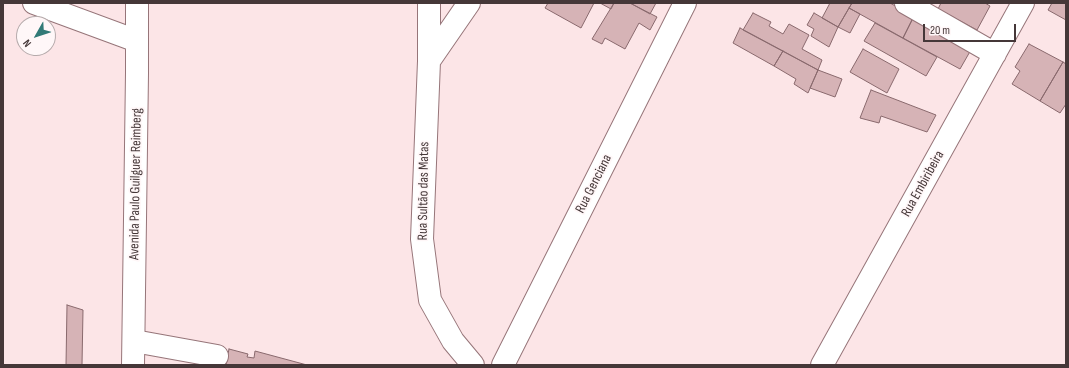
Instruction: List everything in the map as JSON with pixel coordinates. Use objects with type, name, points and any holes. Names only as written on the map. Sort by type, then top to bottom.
[{"type":"street","points":[[34,3],[137,41]]},
{"type":"street","name":"Avenida Paulo Guilguer Reimberg","points":[[133,365],[137,3]]},
{"type":"street","name":"Rua Sultão das Matas","points":[[429,3],[429,61],[422,239],[430,300],[453,341],[473,365]]},
{"type":"street","points":[[429,61],[469,3]]},
{"type":"street","name":"Rua Genciana","points":[[504,365],[685,3]]},
{"type":"street","points":[[906,3],[995,54]]},
{"type":"street","name":"Rua Embiribeira","points":[[822,365],[1024,3]]},
{"type":"street","points":[[134,341],[217,356]]},
{"type":"building","points":[[548,3],[594,3],[581,28],[545,8]]},
{"type":"building","points":[[600,3],[614,3],[611,9]]},
{"type":"building","points":[[614,3],[630,3],[657,17],[650,30],[639,23],[625,49],[605,38],[602,44],[592,39]]},
{"type":"building","points":[[630,3],[656,3],[650,14]]},
{"type":"building","points":[[830,3],[852,3],[838,27],[822,18]]},
{"type":"building","points":[[852,3],[890,3],[914,16],[903,38],[849,8]]},
{"type":"building","points":[[941,3],[985,3],[990,6],[977,30],[938,9]]},
{"type":"building","points":[[1052,3],[1066,3],[1066,20],[1048,10]]},
{"type":"building","points":[[849,8],[860,14],[850,33],[838,27]]},
{"type":"building","points":[[753,13],[771,22],[769,26],[783,34],[789,24],[809,35],[802,49],[822,60],[818,70],[743,30]]},
{"type":"building","points":[[814,13],[838,27],[829,47],[811,36],[814,29],[807,25]]},
{"type":"building","points":[[914,16],[972,48],[960,69],[903,38]]},
{"type":"building","points":[[875,23],[937,57],[926,76],[864,41]]},
{"type":"building","points":[[740,28],[783,51],[774,66],[733,43]]},
{"type":"building","points":[[1029,44],[1063,62],[1040,101],[1012,84],[1020,71],[1015,67]]},
{"type":"building","points":[[863,49],[899,69],[887,93],[850,72]]},
{"type":"building","points":[[783,51],[818,70],[808,93],[794,84],[796,79],[774,66]]},
{"type":"building","points":[[1063,62],[1066,64],[1066,104],[1060,113],[1040,101]]},
{"type":"building","points":[[818,70],[842,79],[835,97],[810,88]]},
{"type":"building","points":[[871,90],[936,115],[927,132],[881,116],[879,123],[860,118]]},
{"type":"building","points":[[67,305],[83,310],[82,365],[66,365]]},
{"type":"building","points":[[229,349],[248,354],[247,357],[254,358],[255,351],[307,365],[226,365]]}]
